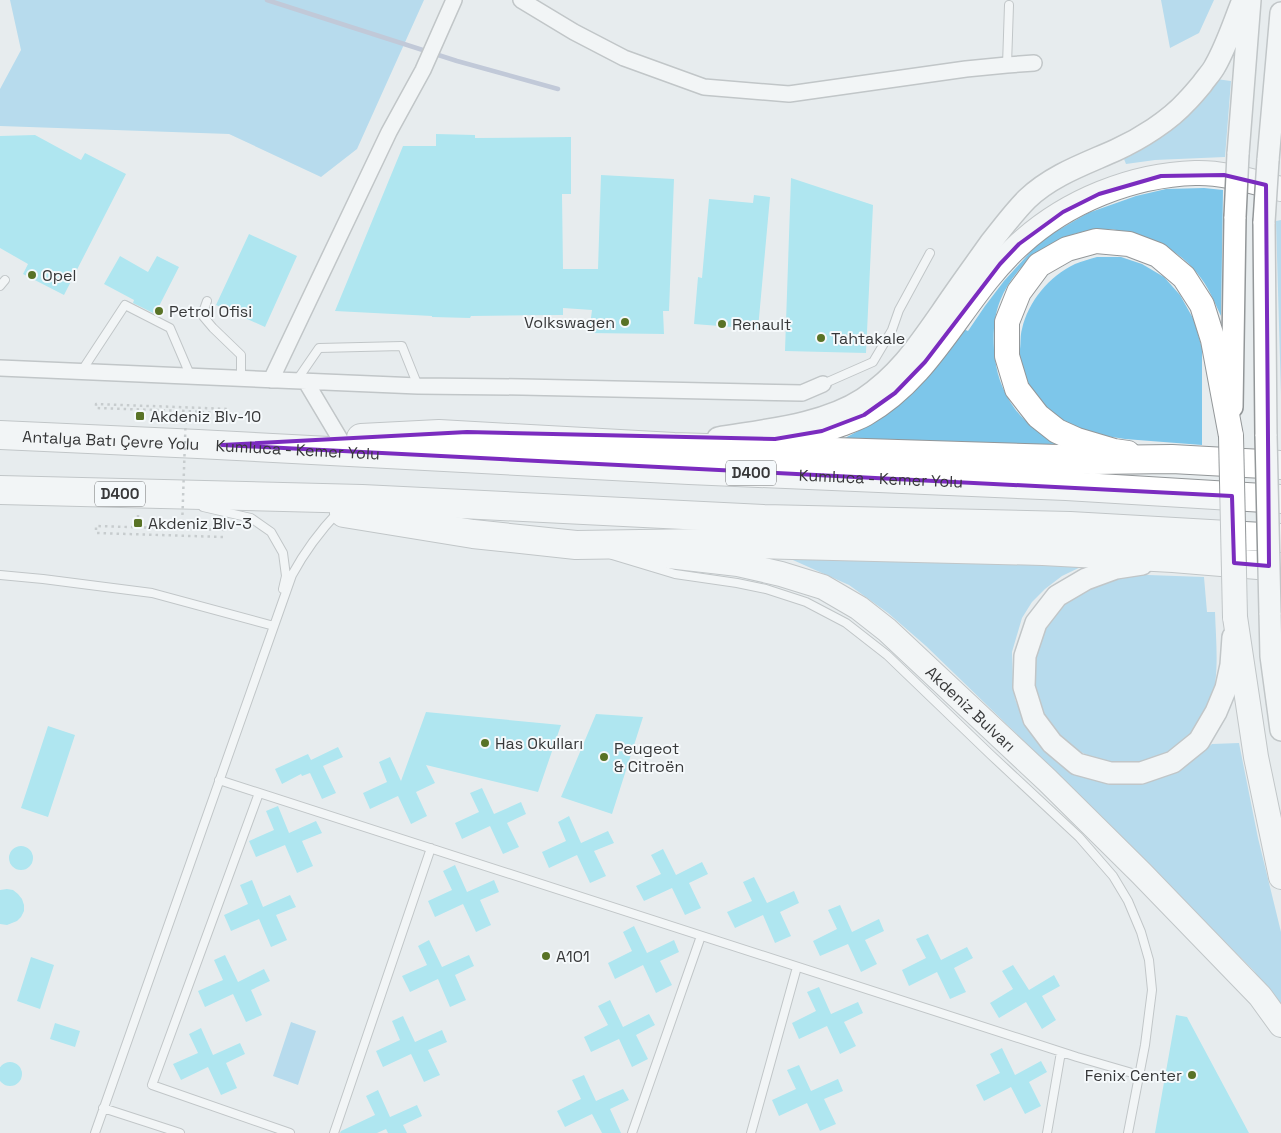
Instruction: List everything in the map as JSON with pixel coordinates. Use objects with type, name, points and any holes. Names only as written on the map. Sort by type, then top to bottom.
[{"type":"highway","name":"Kumluca - Kemer Yolu","points":[[222,445],[439,434],[674,447],[1092,460],[1172,459],[1281,465]]},
{"type":"highway","name":"Antalya Batı Çevre Yolu","points":[[0,435],[222,445]]},
{"type":"highway","name":"Kumluca - Kemer Yolu","points":[[222,445],[689,470],[1057,485],[1281,499]]},
{"type":"highway","name":"D400","points":[[0,490],[241,497],[348,506],[1070,526],[1281,538]]},
{"type":"highway","name":"D400","points":[[348,506],[473,534],[576,545],[706,543],[1042,551],[1173,558],[1281,567]]},
{"type":"main road","points":[[439,434],[546,432],[775,439],[800,437],[822,431],[864,414],[895,393],[925,362],[1000,264],[1019,244],[1048,221],[1063,212],[1092,197],[1118,187],[1154,178],[1196,173],[1224,175],[1281,189]]},
{"type":"main road","points":[[1172,459],[1114,451],[1076,440],[1057,431],[1038,416],[1017,389],[1007,356],[1007,322],[1018,292],[1039,265],[1067,249],[1096,241],[1129,244],[1158,255],[1184,276],[1202,306],[1213,340],[1231,436],[1235,617],[1256,757],[1281,877]]},
{"type":"main road","name":"Akdeniz Bulvarı","points":[[576,545],[738,564],[823,587],[859,608],[887,630],[1047,780],[1141,873],[1260,996],[1281,1025]]},
{"type":"street","points":[[271,380],[384,141],[423,70],[454,0]]},
{"type":"street","points":[[521,0],[574,32],[624,58],[704,87],[790,94],[1006,64],[1034,63]]},
{"type":"street","points":[[718,438],[810,422],[862,400],[882,385],[895,374],[911,355],[969,272],[1009,219],[1026,200],[1049,182],[1073,168],[1118,149],[1156,128],[1187,102],[1214,68],[1228,39],[1243,0]]},
{"type":"street","points":[[1231,436],[1235,217],[1250,0]]},
{"type":"street","points":[[1281,13],[1264,222],[1271,656],[1281,730]]},
{"type":"street","points":[[0,368],[418,386],[802,393],[823,384]]},
{"type":"street","points":[[301,382],[340,439]]},
{"type":"street","points":[[1173,558],[1116,568],[1086,579],[1057,596],[1036,622],[1025,656],[1024,687],[1034,718],[1052,743],[1077,764],[1110,773],[1142,773],[1173,762],[1199,741],[1216,712],[1226,688],[1231,665],[1235,617]]},
{"type":"street","points":[[1270,613],[1281,656]]},
{"type":"lane","points":[[1006,64],[1009,5]]},
{"type":"lane","points":[[823,384],[873,362],[892,330],[899,310],[930,253]]},
{"type":"lane","points":[[207,301],[202,314],[213,328],[242,356],[241,378]]},
{"type":"lane","points":[[81,372],[125,305],[170,328],[191,377]]},
{"type":"lane","points":[[301,382],[319,348],[402,346],[418,386]]},
{"type":"lane","points":[[144,494],[187,504]]},
{"type":"lane","points":[[196,505],[251,518],[271,532],[283,553],[286,576],[280,608]]},
{"type":"lane","points":[[95,1133],[292,575],[303,554],[317,536],[348,506]]},
{"type":"lane","points":[[576,545],[675,574],[766,589],[806,602],[846,623],[887,655],[1080,837],[1113,876],[1128,901],[1141,932],[1149,960],[1152,990],[1145,1046],[1128,1133]]},
{"type":"lane","points":[[0,575],[152,593],[274,626]]},
{"type":"lane","points":[[219,780],[1061,1052],[1139,1075]]},
{"type":"lane","points":[[259,793],[152,1085],[290,1133]]},
{"type":"lane","points":[[334,1133],[431,848]]},
{"type":"lane","points":[[632,1133],[701,936]]},
{"type":"lane","points":[[751,1133],[797,967]]},
{"type":"lane","points":[[1047,1133],[1061,1052]]},
{"type":"lane","points":[[103,1108],[180,1133]]},
{"type":"path","points":[[230,409],[96,404],[96,408],[230,414]]},
{"type":"path","points":[[182,528],[186,411]]},
{"type":"path","points":[[223,537],[96,533],[96,526],[226,530]]},
{"type":"highlighted area","points":[[1224,175],[1266,185],[1269,566],[1234,563],[1232,496],[222,445],[467,432],[775,439],[822,431],[864,415],[895,393],[925,362],[1000,264],[1019,244],[1063,212],[1099,194],[1161,176]]},
{"type":"shaded area","points":[[10,0],[424,0],[357,149],[321,177],[229,134],[0,126],[0,89],[21,50]]},
{"type":"shaded area","points":[[1161,0],[1214,0],[1199,33],[1170,48]]},
{"type":"shaded area","points":[[1216,79],[1231,81],[1225,157],[1155,160],[1126,164],[1124,159],[1159,139],[1184,118]]},
{"type":"shaded area","points":[[1204,188],[1223,190],[1221,316],[1197,273],[1172,250],[1157,242],[1118,230],[1088,231],[1056,241],[1028,260],[1007,286],[998,307],[994,331],[995,358],[1000,380],[1006,395],[1019,414],[1058,446],[838,442],[885,415],[912,393],[963,329],[968,331],[1004,281],[1034,248],[1048,236],[1088,213],[1136,196],[1166,189]]},
{"type":"shaded area","points":[[1281,220],[1281,395],[1276,221]]},
{"type":"shaded area","points":[[1097,257],[1121,257],[1142,264],[1164,277],[1180,295],[1194,320],[1202,348],[1202,445],[1099,435],[1067,425],[1033,396],[1019,368],[1016,350],[1020,349],[1021,332],[1029,309],[1041,291],[1057,275],[1075,264]]},
{"type":"shaded area","points":[[784,556],[1089,563],[1062,576],[1045,589],[1032,602],[1022,618],[1012,652],[1015,699],[1022,717],[1030,732],[1046,750],[1105,780],[1128,784],[1151,781],[1169,774],[1190,762],[1212,744],[1239,743],[1258,838],[1281,932],[1281,1007],[1254,971],[1095,810],[926,646],[888,613],[849,585]]},
{"type":"shaded area","points":[[1121,574],[1204,577],[1207,612],[1215,612],[1216,672],[1213,695],[1208,710],[1183,743],[1167,753],[1130,763],[1097,759],[1069,743],[1048,719],[1036,690],[1034,658],[1045,626],[1072,597]]},
{"type":"shaded area","points":[[291,1022],[316,1031],[298,1085],[273,1076]]},
{"type":"building","points":[[436,134],[475,135],[475,138],[571,137],[571,194],[562,194],[563,269],[598,269],[601,175],[674,179],[669,311],[663,311],[664,334],[589,333],[592,310],[563,308],[563,315],[471,316],[470,318],[335,311],[403,146],[436,146]]},
{"type":"building","points":[[35,135],[81,160],[85,153],[126,174],[64,295],[23,274],[28,264],[0,248],[0,136]]},
{"type":"building","points":[[791,178],[873,205],[866,353],[785,351]]},
{"type":"building","points":[[754,195],[770,197],[758,329],[694,324],[698,277],[702,278],[709,199],[753,203]]},
{"type":"building","points":[[249,234],[297,256],[265,327],[216,305]]},
{"type":"building","points":[[120,256],[148,272],[157,256],[179,267],[155,314],[133,303],[134,300],[104,284]]},
{"type":"building","name":"Has Okulları","points":[[426,712],[561,725],[538,792],[426,765],[435,783],[416,792],[427,816],[411,824],[398,796],[370,809],[363,793],[387,782],[379,762],[390,757],[401,781]]},
{"type":"building","name":"Peugeot & Citroën","points":[[596,714],[643,717],[612,814],[561,797]]},
{"type":"building","points":[[48,726],[75,735],[48,817],[21,808]]},
{"type":"building","points":[[338,747],[343,757],[323,766],[336,793],[322,799],[310,773],[302,776],[301,774],[282,784],[275,769],[308,754],[311,760]]},
{"type":"building","points":[[482,788],[494,814],[521,802],[526,814],[507,823],[519,847],[503,854],[490,826],[462,839],[455,823],[479,812],[470,793]]},
{"type":"building","points":[[278,806],[289,833],[316,821],[322,833],[302,841],[313,866],[297,873],[285,845],[256,857],[249,841],[274,830],[266,811]]},
{"type":"building","points":[[569,816],[581,843],[608,831],[614,843],[594,851],[606,876],[590,883],[577,855],[549,868],[542,852],[566,841],[558,822]]},
{"type":"building","points":[[21,846],[30,849],[33,858],[30,867],[21,870],[12,867],[9,858],[12,849]]},
{"type":"building","points":[[663,849],[676,875],[702,862],[708,874],[689,883],[701,908],[685,915],[672,888],[644,901],[636,886],[661,874],[651,855]]},
{"type":"building","points":[[455,865],[467,892],[494,880],[499,892],[480,900],[491,925],[476,932],[463,904],[435,917],[428,901],[452,890],[443,871]]},
{"type":"building","points":[[754,877],[767,903],[794,891],[799,903],[780,912],[791,936],[775,943],[763,915],[735,928],[727,912],[752,901],[743,882]]},
{"type":"building","points":[[252,880],[263,907],[290,895],[296,907],[276,915],[287,940],[271,947],[259,919],[231,931],[224,915],[248,904],[240,885]]},
{"type":"building","points":[[0,890],[13,890],[22,899],[24,911],[17,921],[7,925],[0,924]]},
{"type":"building","points":[[840,905],[852,932],[879,919],[884,931],[865,940],[877,964],[861,972],[848,944],[820,956],[813,941],[837,929],[828,910]]},
{"type":"building","points":[[634,926],[647,953],[674,940],[679,952],[660,961],[672,985],[656,993],[643,965],[615,979],[608,963],[632,951],[623,932]]},
{"type":"building","points":[[928,934],[941,960],[967,947],[973,958],[954,968],[966,992],[950,999],[937,972],[909,986],[902,970],[926,958],[916,939]]},
{"type":"building","points":[[429,940],[442,967],[469,955],[474,966],[455,975],[466,1000],[450,1007],[438,979],[410,992],[402,976],[427,965],[418,946]]},
{"type":"building","points":[[225,955],[238,982],[264,969],[270,981],[251,990],[262,1015],[246,1022],[233,994],[205,1007],[198,991],[223,980],[214,960]]},
{"type":"building","points":[[31,957],[54,965],[40,1009],[17,1001]]},
{"type":"building","points":[[1013,965],[1029,990],[1054,975],[1060,986],[1042,996],[1056,1020],[1042,1029],[1026,1002],[999,1018],[990,1003],[1013,989],[1002,971]]},
{"type":"building","points":[[819,987],[831,1014],[858,1002],[863,1013],[844,1022],[856,1046],[840,1054],[827,1026],[799,1039],[792,1023],[816,1011],[807,992]]},
{"type":"building","points":[[610,1000],[623,1027],[649,1014],[655,1025],[636,1035],[648,1059],[632,1067],[619,1039],[591,1052],[584,1037],[608,1025],[598,1006]]},
{"type":"building","name":"Fenix Center","points":[[1176,1015],[1187,1017],[1249,1133],[1155,1133]]},
{"type":"building","points":[[403,1016],[415,1042],[442,1030],[447,1042],[428,1050],[440,1075],[424,1082],[411,1054],[383,1067],[376,1051],[400,1040],[392,1021]]},
{"type":"building","points":[[55,1023],[80,1031],[75,1047],[50,1039]]},
{"type":"building","points":[[201,1028],[213,1055],[240,1043],[245,1054],[226,1063],[237,1088],[221,1095],[208,1067],[181,1080],[173,1064],[198,1053],[189,1034]]},
{"type":"building","points":[[1002,1048],[1015,1075],[1041,1061],[1047,1072],[1029,1082],[1041,1106],[1025,1114],[1011,1087],[984,1101],[976,1085],[1000,1073],[990,1054]]},
{"type":"building","points":[[10,1062],[15,1063],[21,1069],[21,1079],[15,1085],[10,1086],[5,1085],[-1,1079],[-2,1074],[-1,1069],[5,1063]]},
{"type":"building","points":[[799,1065],[811,1091],[838,1079],[843,1091],[824,1099],[836,1124],[820,1131],[807,1103],[779,1116],[772,1100],[796,1089],[787,1070]]},
{"type":"building","points":[[584,1075],[596,1101],[623,1089],[629,1100],[610,1109],[621,1133],[602,1133],[592,1114],[565,1127],[557,1111],[581,1099],[572,1080]]},
{"type":"building","points":[[378,1090],[390,1117],[417,1105],[422,1116],[403,1125],[407,1133],[388,1133],[386,1129],[377,1133],[340,1133],[375,1115],[366,1096]]},
{"type":"waterway","points":[[267,0],[457,61],[558,89]]},
{"type":"place","name":"Opel","points":[[32,275]]},
{"type":"place","name":"Petrol Ofisi","points":[[159,311]]},
{"type":"place","name":"Volkswagen","points":[[625,322]]},
{"type":"place","name":"Renault","points":[[722,324]]},
{"type":"place","name":"Tahtakale","points":[[821,338]]},
{"type":"place","name":"Akdeniz Blv-10","points":[[140,416]]},
{"type":"place","name":"Akdeniz Blv-3","points":[[138,523]]},
{"type":"place","name":"Has Okulları","points":[[485,743]]},
{"type":"place","name":"Peugeot & Citroën","points":[[604,757]]},
{"type":"place","name":"A101","points":[[546,956]]},
{"type":"place","name":"Fenix Center","points":[[1192,1075]]}]
